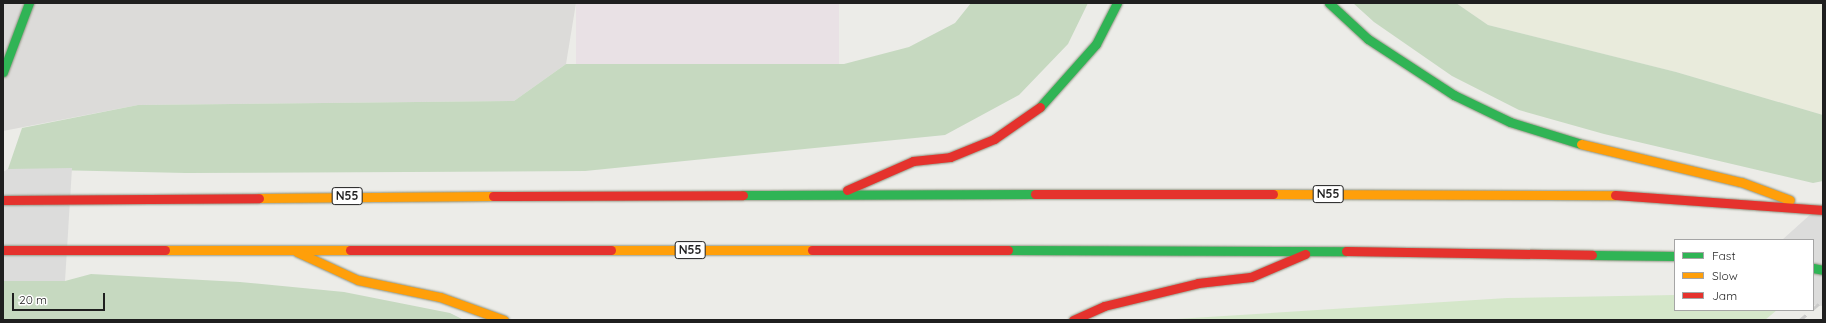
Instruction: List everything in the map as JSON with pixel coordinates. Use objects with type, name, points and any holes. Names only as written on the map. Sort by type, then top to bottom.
[{"type":"main road","points":[[3,72],[28,3]]},
{"type":"main road","points":[[839,194],[913,162],[950,157],[994,140],[1035,114],[1069,78],[1096,44],[1117,3]]},
{"type":"main road","points":[[1328,3],[1368,39],[1410,67],[1454,95],[1510,122],[1577,143],[1741,182],[1819,210]]},
{"type":"main road","name":"N55","points":[[3,200],[839,194],[1648,195],[1819,210]]},
{"type":"main road","name":"N55","points":[[3,250],[1314,250],[1674,256]]},
{"type":"main road","points":[[291,250],[358,280],[440,297],[504,320]]},
{"type":"main road","points":[[1072,320],[1104,306],[1198,283],[1251,277],[1314,250]]},
{"type":"shaded area","points":[[3,3],[576,3],[566,64],[514,101],[138,105],[3,131]]},
{"type":"shaded area","points":[[576,3],[839,3],[839,65],[576,65]]},
{"type":"shaded area","points":[[1456,3],[1823,3],[1823,115],[1676,72],[1488,25]]},
{"type":"green space","points":[[971,3],[1088,3],[1068,44],[1019,95],[945,135],[585,171],[186,173],[8,169],[22,128],[138,105],[514,101],[566,64],[844,64],[909,47],[955,23]]},
{"type":"green space","points":[[1353,3],[1456,3],[1488,25],[1676,72],[1823,115],[1823,181],[1813,183],[1604,134],[1519,110],[1452,76],[1374,22]]},
{"type":"green space","points":[[91,274],[240,282],[344,292],[450,313],[464,320],[3,320],[3,281],[65,281]]},
{"type":"green space","points":[[1674,295],[1674,311],[1776,311],[1765,320],[1160,320],[1507,298]]},
{"type":"pier","points":[[72,168],[65,281],[3,281],[3,172],[8,169]]},
{"type":"pier","points":[[1823,203],[1823,306],[1814,305],[1814,239],[1783,239]]},
{"type":"railway","points":[[1814,308],[1823,300]]},
{"type":"railway","points":[[1800,320],[1811,311]]},
{"type":"traffic: fast","points":[[3,72],[29,3]]},
{"type":"traffic: fast","points":[[1040,107],[1096,44],[1117,3]]},
{"type":"traffic: fast","points":[[1329,3],[1368,39],[1454,95],[1510,122],[1581,144]]},
{"type":"traffic: fast","points":[[743,195],[1035,194]]},
{"type":"traffic: fast","points":[[1008,250],[1346,251]]},
{"type":"traffic: fast","points":[[1592,255],[1674,256]]},
{"type":"traffic: fast","points":[[1814,268],[1823,270]]},
{"type":"traffic: slow","points":[[1581,144],[1741,182],[1790,200]]},
{"type":"traffic: slow","points":[[1273,194],[1615,195]]},
{"type":"traffic: slow","points":[[259,198],[493,196]]},
{"type":"traffic: slow","points":[[165,250],[350,250]]},
{"type":"traffic: slow","points":[[611,250],[812,250]]},
{"type":"traffic: slow","points":[[297,252],[358,280],[440,297],[504,320]]},
{"type":"traffic: jam","points":[[847,190],[913,161],[950,157],[994,139],[1040,107]]},
{"type":"traffic: jam","points":[[1035,194],[1273,194]]},
{"type":"traffic: jam","points":[[493,196],[743,195]]},
{"type":"traffic: jam","points":[[1615,195],[1823,210]]},
{"type":"traffic: jam","points":[[3,200],[259,198]]},
{"type":"traffic: jam","points":[[3,250],[165,250]]},
{"type":"traffic: jam","points":[[350,250],[611,250]]},
{"type":"traffic: jam","points":[[812,250],[1008,250]]},
{"type":"traffic: jam","points":[[1346,251],[1592,255]]},
{"type":"traffic: jam","points":[[1073,320],[1104,306],[1198,283],[1251,277],[1305,254]]}]
